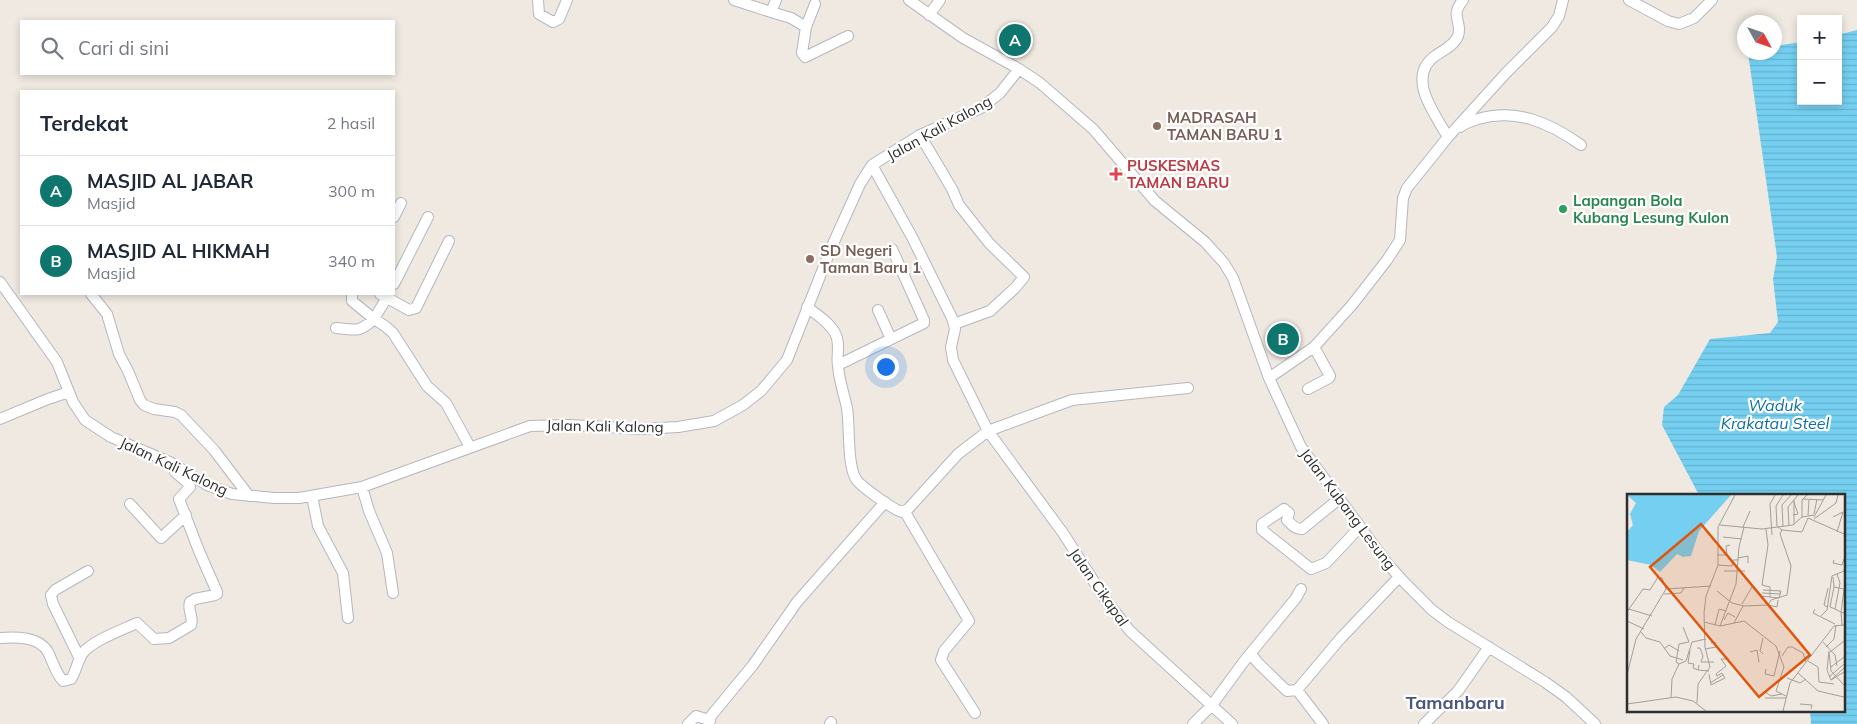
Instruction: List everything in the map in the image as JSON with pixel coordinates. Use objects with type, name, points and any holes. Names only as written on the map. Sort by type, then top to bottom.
[{"type":"street","points":[[538,0],[539,14],[553,22],[559,19],[567,0]]},
{"type":"street","points":[[734,0],[797,20],[806,26]]},
{"type":"street","points":[[771,12],[776,0]]},
{"type":"street","name":"Jalan Kubang Lesung","points":[[908,0],[963,38],[1040,83],[1093,130],[1142,188],[1171,215],[1206,242],[1224,263],[1236,286],[1270,378],[1301,447],[1338,499],[1399,577],[1432,610],[1448,622],[1545,682],[1566,697],[1595,724]]},
{"type":"street","points":[[929,14],[940,0]]},
{"type":"street","points":[[1448,137],[1429,104],[1421,76],[1423,68],[1428,61],[1450,46],[1458,35],[1455,15],[1463,0]]},
{"type":"street","points":[[1270,378],[1314,347],[1352,305],[1397,246],[1401,233],[1405,192],[1448,137],[1506,73],[1552,27],[1559,16],[1563,0]]},
{"type":"street","points":[[1629,0],[1668,21],[1679,24],[1694,18],[1712,0]]},
{"type":"street","points":[[815,4],[806,26],[802,53],[805,57],[848,36]]},
{"type":"street","name":"Jalan Kali Kalong","points":[[0,282],[57,362],[78,411],[95,427],[111,437],[172,464],[218,490],[249,496],[282,498],[312,496],[362,486],[530,426],[542,424],[642,429],[678,427],[714,421],[761,391],[787,360],[807,307],[860,184],[872,165],[920,135],[982,108],[1000,93],[1019,69]]},
{"type":"street","points":[[1448,137],[1464,124],[1487,117],[1507,114],[1521,116],[1563,132],[1581,146]]},
{"type":"street","points":[[872,165],[916,245],[954,324],[990,311],[1022,282],[1024,277],[989,243],[959,205],[952,189],[920,135]]},
{"type":"street","points":[[395,215],[401,203]]},
{"type":"street","points":[[395,282],[428,217]]},
{"type":"street","points":[[336,328],[359,330],[365,328],[374,319],[385,295],[409,310],[416,308],[449,240]]},
{"type":"street","points":[[838,365],[924,322],[892,249]]},
{"type":"street","points":[[91,295],[108,314],[119,354],[140,400],[144,405],[154,409],[175,412],[181,415],[214,450],[249,496]]},
{"type":"street","points":[[352,295],[352,301],[392,333],[427,386],[446,403],[470,447]]},
{"type":"street","points":[[807,307],[835,332],[839,346],[838,365],[848,415],[851,460],[855,478],[860,484],[898,511],[905,512]]},
{"type":"street","points":[[878,310],[891,339]]},
{"type":"street","name":"Jalan Cikapal","points":[[954,324],[951,348],[953,360],[988,431],[1063,533],[1089,575],[1130,631],[1232,724]]},
{"type":"street","points":[[1308,389],[1330,376],[1314,347]]},
{"type":"street","points":[[905,512],[958,454],[988,431],[1072,400],[1188,388]]},
{"type":"street","points":[[0,419],[69,392]]},
{"type":"street","points":[[0,638],[17,637],[30,639],[43,646],[48,652],[58,676],[63,680],[71,679],[86,648],[137,623],[154,639],[169,638],[177,635],[192,623],[188,605],[190,602],[217,594],[179,499],[190,487],[189,484],[154,456]]},
{"type":"street","points":[[362,486],[369,511],[388,553],[393,593]]},
{"type":"street","points":[[312,496],[318,526],[342,573],[348,618]]},
{"type":"street","points":[[1338,499],[1302,529],[1296,528],[1288,521],[1289,513],[1284,509],[1262,524],[1262,530],[1311,569],[1326,563],[1360,527]]},
{"type":"street","points":[[688,724],[696,716],[709,722],[714,712],[754,665],[797,602],[885,502]]},
{"type":"street","points":[[130,504],[161,538],[186,515]]},
{"type":"street","points":[[905,512],[969,620],[944,651],[941,660],[975,713]]},
{"type":"street","points":[[80,658],[51,595],[55,590],[88,571]]},
{"type":"street","points":[[1250,654],[1287,691],[1297,690],[1340,639],[1399,577]]},
{"type":"street","points":[[1193,724],[1212,705],[1250,654],[1283,616],[1301,589]]},
{"type":"street","points":[[1424,724],[1458,691],[1489,647]]},
{"type":"street","points":[[1297,690],[1322,724]]},
{"type":"water","name":"Waduk Krakatau Steel","points":[[1857,30],[1857,724],[1811,724],[1810,712],[1844,712],[1844,494],[1698,494],[1662,425],[1664,407],[1678,395],[1710,339],[1770,333],[1778,322],[1773,279],[1777,257],[1749,60],[1782,60],[1782,45],[1797,43],[1797,105],[1842,105],[1842,34]]},
{"type":"place","name":"MASJID AL JABAR","points":[[1015,40]]},
{"type":"place","name":"MADRASAH TAMAN BARU 1","points":[[1157,126]]},
{"type":"place","name":"PUSKESMAS TAMAN BARU","points":[[1116,174]]},
{"type":"place","name":"Lapangan Bola Kubang Lesung Kulon","points":[[1563,209]]},
{"type":"place","name":"SD Negeri Taman Baru 1","points":[[810,259]]},
{"type":"place","name":"MASJID AL HIKMAH","points":[[1283,339]]},
{"type":"district","name":"Tamanbaru","points":[[1455,702]]}]
